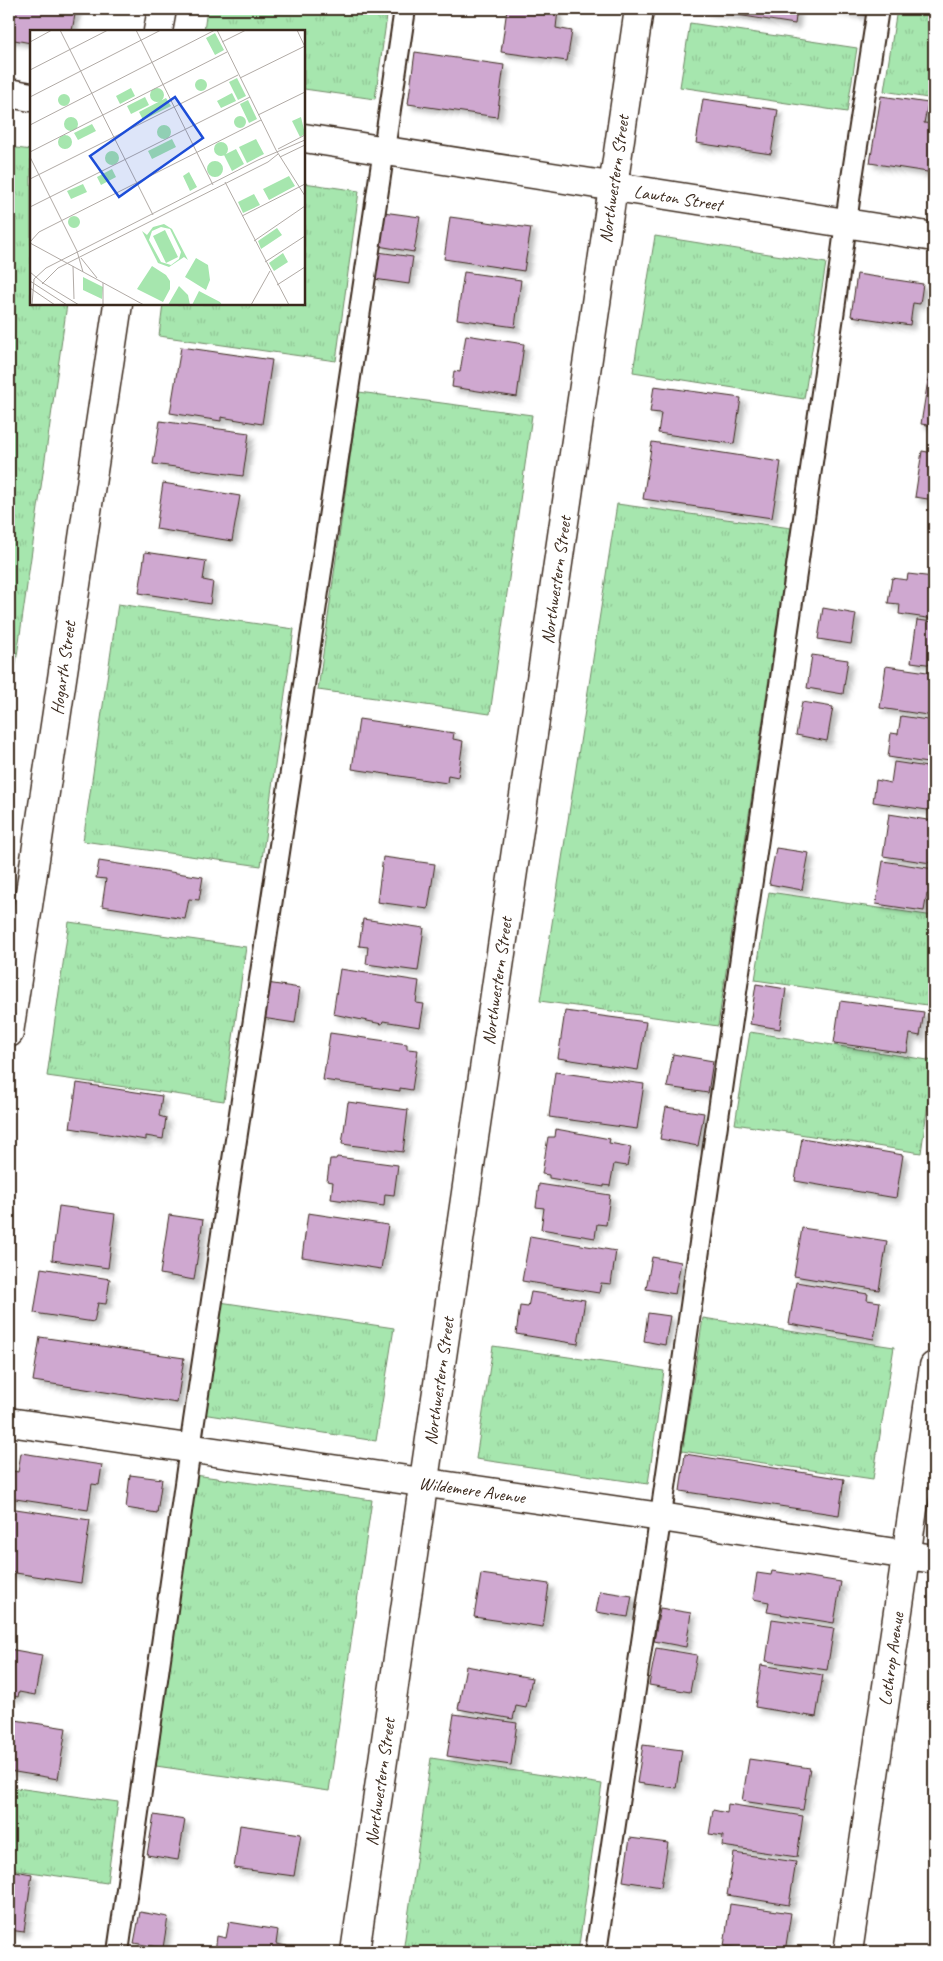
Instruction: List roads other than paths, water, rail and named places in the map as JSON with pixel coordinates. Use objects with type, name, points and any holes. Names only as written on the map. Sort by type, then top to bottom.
[{"type":"street","points":[[158,30],[162,9]]},
{"type":"street","name":"Northwestern Street","points":[[354,1952],[639,9]]},
{"type":"street","points":[[9,93],[30,97]]},
{"type":"street","name":"Lawton Street","points":[[305,138],[612,188],[934,237]]},
{"type":"street","name":"Hogarth Street","points":[[9,1033],[118,305]]},
{"type":"street","name":"Lothrop Avenue","points":[[848,1952],[934,1366]]},
{"type":"street","name":"Wildemere Avenue","points":[[9,1422],[424,1484],[661,1517],[934,1559]]},
{"type":"lane","points":[[118,1952],[190,1449],[405,9]]},
{"type":"lane","points":[[596,1952],[661,1517],[878,9]]}]
